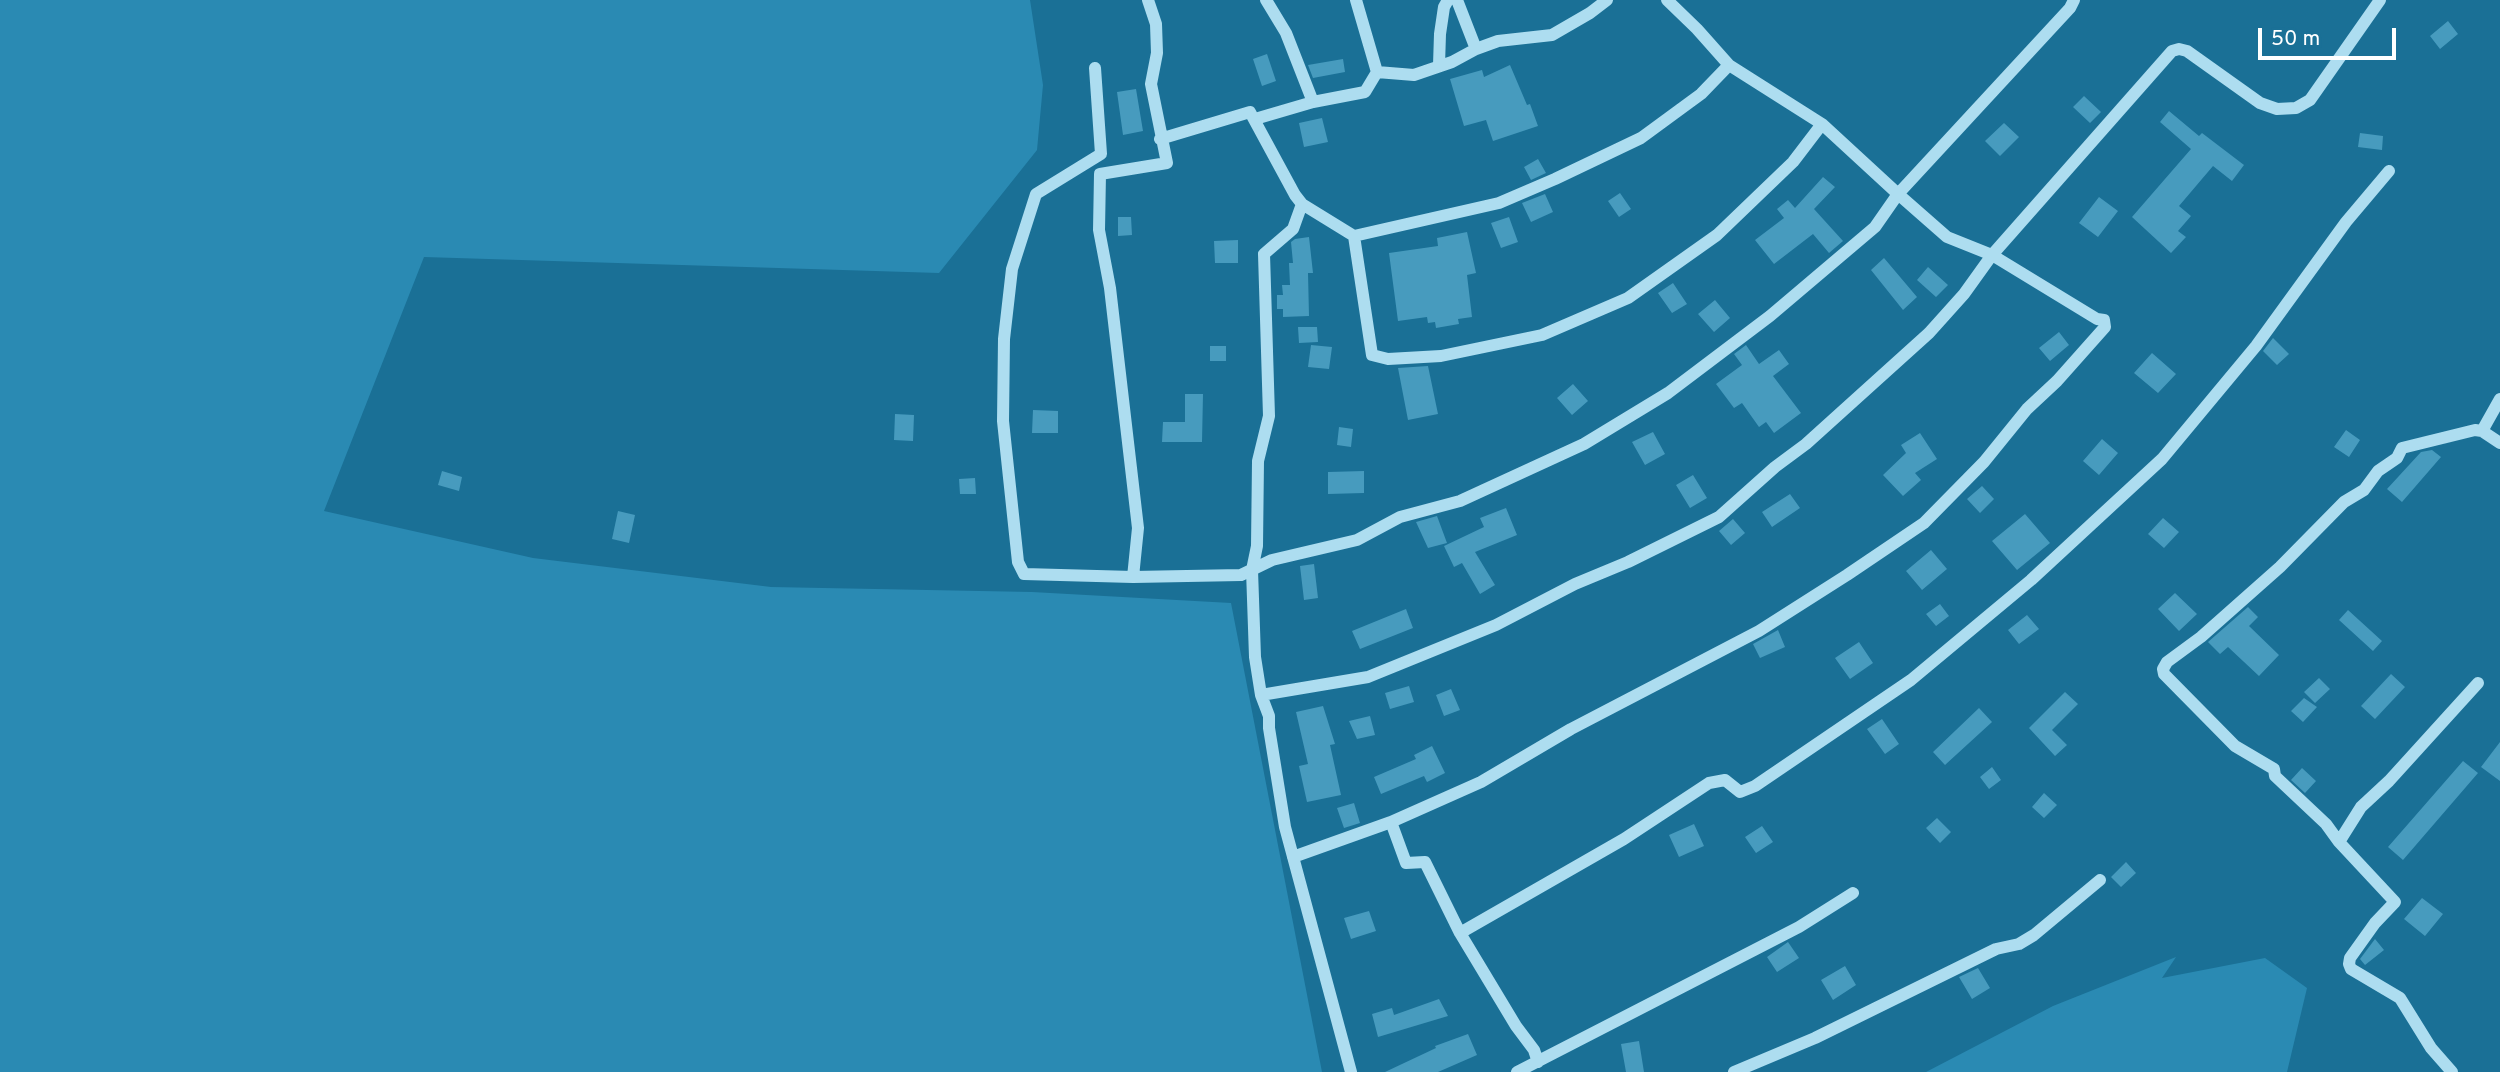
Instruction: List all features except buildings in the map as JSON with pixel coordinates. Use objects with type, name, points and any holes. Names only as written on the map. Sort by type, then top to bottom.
[{"type":"street","points":[[1100,174],[1167,163],[1160,139],[1152,83],[1157,53],[1156,24],[1148,0]]},
{"type":"street","points":[[1266,0],[1286,33],[1313,102]]},
{"type":"street","points":[[1255,118],[1313,102],[1365,92],[1377,72],[1356,0]]},
{"type":"street","points":[[1440,65],[1440,34],[1444,7],[1448,0]]},
{"type":"street","points":[[1457,0],[1476,48]]},
{"type":"street","points":[[1377,72],[1415,75],[1498,41],[1552,35],[1607,0]]},
{"type":"street","points":[[1293,857],[1391,822],[1481,782],[1571,729],[1759,631],[1924,523],[1984,462],[2026,409],[2057,381],[2105,327],[2104,320],[2097,319],[1992,255],[1947,237],[1822,124],[1729,65],[1667,0]]},
{"type":"street","points":[[1261,695],[1368,677],[1496,625],[1574,584],[1628,562],[1718,517],[1806,444],[1929,333],[1964,294],[1992,255],[2172,51],[2187,51],[2260,103],[2277,109],[2296,108],[2310,100],[2380,0]]},
{"type":"street","points":[[1101,154],[1035,194],[1012,269],[1004,340],[1003,421],[1021,569],[1024,573],[1133,577],[1241,575],[1272,560],[1357,540],[1392,520],[1460,501],[1584,444],[1668,393],[1770,316],[1874,227],[1898,194],[2068,3]]},
{"type":"street","points":[[1160,139],[1250,112],[1294,195],[1302,204],[1354,236],[1499,203],[1555,179],[1642,138],[1701,94],[1729,65]]},
{"type":"street","points":[[1095,68],[1101,154],[1099,230],[1110,288],[1138,528],[1133,577]]},
{"type":"street","points":[[1354,236],[1372,355],[1388,359],[1441,356],[1542,335],[1628,298],[1717,235],[1793,162],[1822,124]]},
{"type":"street","points":[[1460,933],[1625,839],[1709,783],[1725,780],[1740,792],[1755,786],[1921,672],[2031,580],[2162,459],[2256,346],[2346,222],[2389,171]]},
{"type":"street","points":[[1302,204],[1293,229],[1264,254],[1269,416],[1258,461],[1257,545],[1252,570],[1255,657],[1261,695],[1269,716],[1283,816],[1351,1072]]},
{"type":"street","points":[[2482,431],[2500,399]]},
{"type":"street","points":[[2452,1072],[2431,1048],[2400,998],[2351,969],[2349,964],[2350,958],[2375,923],[2395,902],[2339,842],[2326,824],[2275,776],[2274,769],[2235,746],[2164,674],[2164,665],[2201,637],[2280,567],[2344,502],[2364,490],[2378,471],[2397,458],[2402,449],[2475,430],[2482,431],[2500,443]]},
{"type":"street","points":[[2339,842],[2361,807],[2389,782],[2478,683]]},
{"type":"street","points":[[1391,822],[1406,863],[1425,862],[1460,933],[1516,1026],[1534,1050],[1538,1062]]},
{"type":"street","points":[[1734,1072],[1815,1038],[1996,949],[2019,944],[2034,935],[2100,880]]},
{"type":"street","points":[[1517,1072],[1799,927],[1853,893]]},
{"type":"shaded area","points":[[0,0],[1030,0],[1043,85],[1037,150],[939,273],[424,257],[324,511],[533,558],[771,587],[1032,592],[1231,603],[1322,1072],[0,1072]]},
{"type":"shaded area","points":[[2176,957],[2162,978],[2265,958],[2307,988],[2287,1072],[1926,1072],[2053,1006]]}]
